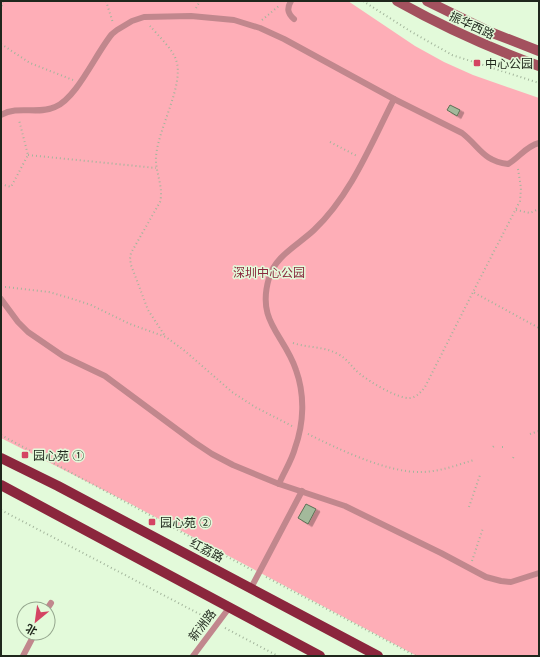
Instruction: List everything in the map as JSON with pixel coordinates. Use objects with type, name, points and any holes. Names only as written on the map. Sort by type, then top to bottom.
[{"type":"main road","name":"振华西路","points":[[398,1],[483,45],[539,66]]},
{"type":"main road","name":"振华西路","points":[[427,1],[490,32],[539,51]]},
{"type":"main road","name":"红荔路","points":[[1,458],[65,490],[378,656]]},
{"type":"main road","points":[[1,485],[320,656]]},
{"type":"lane","points":[[291,1],[288,6],[288,11],[294,18]]},
{"type":"lane","points":[[1,115],[17,110],[41,110],[56,107],[68,98],[107,40],[117,30],[132,21],[144,18],[198,16],[234,20],[258,27],[284,39],[394,99],[462,133],[472,140],[485,156],[494,162],[508,164],[518,159],[527,148],[539,142]]},
{"type":"lane","points":[[279,484],[295,448],[300,430],[302,405],[301,388],[296,370],[290,356],[274,331],[268,314],[265,301],[269,277],[275,265],[283,256],[314,230],[334,208],[350,185],[394,99]]},
{"type":"lane","points":[[1,299],[18,322],[28,332],[63,356],[105,376],[212,454],[233,465],[279,484],[344,506],[388,526],[486,577],[511,582],[539,573]]},
{"type":"lane","points":[[251,588],[302,491]]},
{"type":"lane","name":"新洲路","points":[[193,656],[229,608]]},
{"type":"lane","points":[[23,656],[31,641]]},
{"type":"path","points":[[1,10],[3,1]]},
{"type":"path","points":[[106,1],[117,30]]},
{"type":"path","points":[[363,1],[410,31],[452,55],[539,84]]},
{"type":"path","points":[[258,27],[264,18],[281,4]]},
{"type":"path","points":[[144,18],[176,58],[179,69],[178,79],[158,145],[156,157],[156,168],[161,195],[160,202],[131,253],[130,259],[148,310],[166,337]]},
{"type":"path","points":[[1,44],[30,63],[79,82]]},
{"type":"path","points":[[1,184],[11,187],[28,155],[17,110]]},
{"type":"path","points":[[330,142],[363,159]]},
{"type":"path","points":[[28,155],[156,168]]},
{"type":"path","points":[[291,342],[303,346],[323,348],[338,353],[349,360],[359,373],[369,381],[402,397],[412,398],[420,393],[425,387],[516,210],[521,196],[518,169]]},
{"type":"path","points":[[516,210],[530,213],[539,209]]},
{"type":"path","points":[[1,287],[6,286],[49,292],[73,299],[91,305],[130,324],[166,337],[185,351],[232,392],[262,411],[300,430],[374,463],[400,470],[420,472],[440,469],[474,460]]},
{"type":"path","points":[[473,292],[539,328]]},
{"type":"path","points":[[530,434],[539,431]]},
{"type":"path","points":[[1,435],[416,656]]},
{"type":"path","points":[[468,507],[480,475]]},
{"type":"path","points":[[1,510],[278,656]]},
{"type":"path","points":[[469,567],[483,528]]},
{"type":"green space","name":"深圳中心公园","points":[[1,1],[348,1],[415,46],[444,62],[473,75],[539,98],[539,656],[417,656],[129,503],[1,438]]},
{"type":"building","points":[[450,105],[460,110],[457,116],[447,110]]},
{"type":"building","points":[[306,504],[316,509],[308,524],[298,518]]},
{"type":"place","name":"中心公园","points":[[477,63]]},
{"type":"place","name":"园心苑 ①","points":[[25,455]]},
{"type":"place","name":"园心苑 ②","points":[[152,522]]}]
